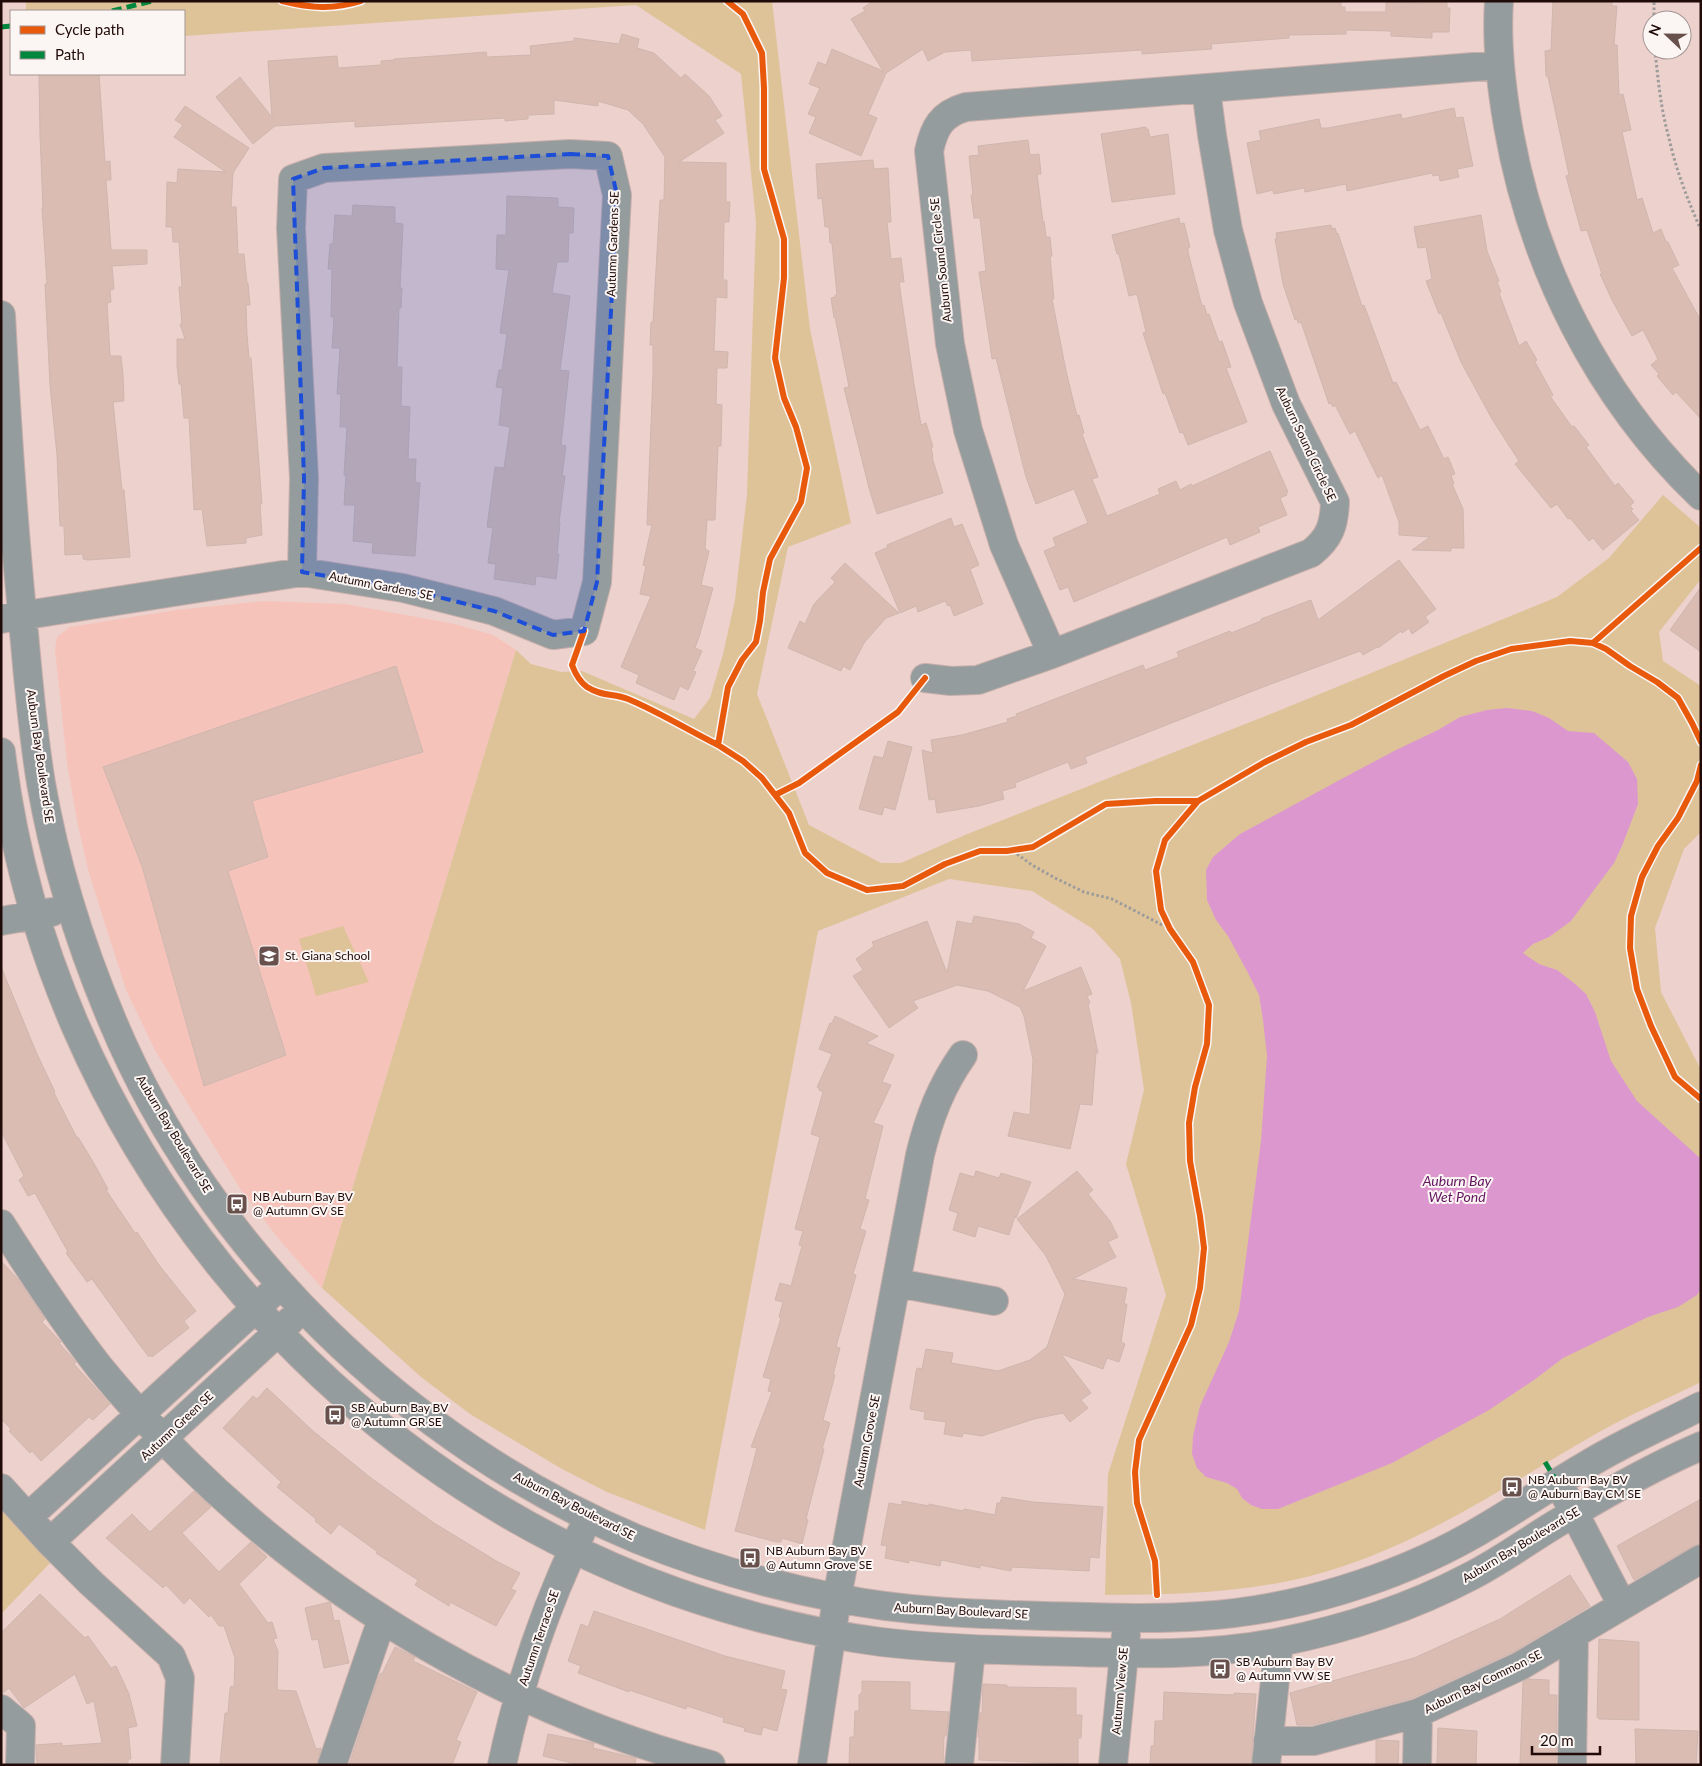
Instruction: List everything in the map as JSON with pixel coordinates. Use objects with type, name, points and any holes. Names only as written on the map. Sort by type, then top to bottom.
[{"type":"street","points":[[1499,1],[1499,66],[1520,186],[1533,230],[1556,291],[1602,374],[1632,418],[1656,449],[1700,494]]},
{"type":"street","name":"Auburn Sound Circle SE","points":[[1052,654],[1004,545],[968,430],[950,344],[929,151],[933,134],[940,122],[951,113],[966,107],[1499,66]]},
{"type":"street","name":"Auburn Sound Circle SE","points":[[924,678],[951,681],[978,680],[1052,654],[1311,553],[1323,544],[1331,530],[1334,502],[1286,404],[1248,303],[1228,230],[1206,89]]},
{"type":"street","name":"Autumn Gardens SE","points":[[12,617],[302,572],[403,588],[494,611],[553,635],[584,632],[597,582],[612,304],[617,195],[608,156],[570,154],[324,168],[292,179],[291,228],[304,478],[302,572]]},
{"type":"street","name":"Auburn Bay Boulevard SE","points":[[1,315],[15,530],[12,617],[50,830],[71,909],[112,1023],[161,1118],[195,1173],[232,1225],[281,1284],[304,1309],[374,1376],[446,1432],[508,1473],[545,1494],[636,1538],[705,1564],[764,1581],[837,1598],[884,1606],[943,1612],[1128,1618],[1202,1616],[1286,1605],[1339,1591],[1389,1574],[1427,1558],[1474,1534],[1557,1482],[1617,1448],[1701,1406]]},
{"type":"street","name":"Auburn Bay Boulevard SE","points":[[1,752],[15,833],[35,915],[56,978],[79,1034],[100,1080],[140,1152],[182,1216],[222,1270],[278,1333],[334,1388],[418,1456],[468,1489],[521,1520],[574,1548],[635,1576],[680,1593],[754,1615],[880,1642],[970,1650],[1124,1653],[1236,1649],[1332,1630],[1380,1615],[1431,1595],[1502,1559],[1574,1513],[1627,1483],[1701,1446]]},
{"type":"street","points":[[1,921],[71,909]]},
{"type":"street","name":"Autumn Grove SE","points":[[831,1633],[920,1155],[927,1127],[942,1090],[963,1055]]},
{"type":"street","points":[[1,1224],[47,1296],[101,1369],[163,1438],[210,1485],[255,1525],[339,1590],[423,1645],[486,1679],[615,1734],[655,1756],[711,1765]]},
{"type":"street","points":[[897,1283],[994,1301]]},
{"type":"street","points":[[28,1517],[281,1284]]},
{"type":"street","name":"Autumn Green SE","points":[[50,1542],[304,1309]]},
{"type":"street","points":[[1557,1482],[1622,1605]]},
{"type":"street","points":[[1,1488],[91,1584],[171,1656],[180,1678],[175,1765]]},
{"type":"street","name":"Autumn Terrace SE","points":[[502,1765],[519,1694],[538,1634],[589,1516]]},
{"type":"street","name":"Auburn Bay Common SE","points":[[1267,1753],[1418,1713],[1504,1674],[1574,1635],[1701,1559]]},
{"type":"street","name":"Autumn View SE","points":[[1113,1765],[1128,1618]]},
{"type":"street","points":[[332,1765],[382,1619]]},
{"type":"street","points":[[812,1765],[831,1633]]},
{"type":"street","points":[[1572,1765],[1574,1635]]},
{"type":"street","points":[[1267,1753],[1279,1642]]},
{"type":"street","points":[[959,1765],[970,1650]]},
{"type":"street","points":[[1,1709],[21,1726],[20,1765]]},
{"type":"street","name":"Auburn Bay Common SE","points":[[1417,1765],[1418,1713]]},
{"type":"path","points":[[1656,60],[1659,89],[1669,138],[1689,202],[1701,230]]},
{"type":"path","points":[[1013,851],[1032,865],[1055,878],[1084,892],[1112,899],[1170,929]]},
{"type":"highlighted area","points":[[570,154],[608,156],[617,195],[597,582],[584,631],[553,635],[494,611],[403,588],[302,572],[304,478],[293,179],[324,168]]},
{"type":"shaded area","points":[[26,1],[772,1],[810,329],[851,523],[788,547],[757,694],[809,825],[881,863],[901,863],[965,835],[1268,715],[1557,597],[1609,558],[1663,495],[1701,528],[1701,579],[1659,632],[1663,661],[1701,686],[1701,832],[1684,849],[1655,928],[1661,992],[1701,1070],[1701,1382],[1599,1432],[1443,1523],[1411,1539],[1344,1566],[1315,1575],[1256,1587],[1196,1593],[1105,1595],[1108,1474],[1166,1295],[1126,1164],[1144,1090],[1131,1003],[1120,959],[1093,929],[1032,891],[949,879],[818,931],[705,1530],[607,1492],[562,1469],[470,1414],[421,1377],[322,1288],[516,650],[531,664],[561,672],[582,671],[694,719],[710,698],[723,654],[735,600],[747,494],[756,222],[741,74],[636,5],[185,36],[185,10],[26,10]]},
{"type":"shaded area","name":"St. Giana School","points":[[263,601],[345,604],[455,624],[493,635],[516,650],[322,1288],[282,1243],[241,1190],[156,1052],[126,990],[89,873],[77,821],[67,763],[55,649],[57,637],[70,627],[176,610]]},
{"type":"shaded area","points":[[343,926],[369,982],[316,996],[299,939]]},
{"type":"shaded area","points":[[1,1508],[50,1563],[1,1614]]},
{"type":"water","name":"Auburn Bay Wet Pond","points":[[1507,708],[1532,711],[1549,718],[1568,731],[1594,733],[1628,762],[1637,779],[1638,804],[1614,863],[1571,921],[1549,937],[1533,944],[1523,953],[1539,964],[1557,970],[1586,994],[1595,1012],[1611,1061],[1637,1101],[1701,1159],[1701,1289],[1697,1295],[1678,1307],[1648,1317],[1563,1358],[1489,1410],[1392,1463],[1278,1509],[1262,1509],[1251,1505],[1242,1498],[1237,1489],[1227,1483],[1206,1477],[1197,1468],[1192,1454],[1193,1436],[1200,1406],[1229,1342],[1239,1311],[1261,1141],[1267,1056],[1259,995],[1228,936],[1216,920],[1207,900],[1206,870],[1213,857],[1240,834],[1347,776],[1460,717],[1487,710]]},
{"type":"building","points":[[873,1],[1341,1],[1341,7],[1345,7],[1345,12],[1386,12],[1386,2],[1422,3],[1422,1],[1447,1],[1447,8],[1450,8],[1449,32],[1432,32],[1432,38],[1391,36],[1391,31],[1346,30],[1346,34],[1289,35],[1289,38],[1211,44],[1212,49],[1142,54],[1142,50],[972,61],[971,50],[945,52],[928,61],[923,49],[886,73],[868,114],[877,118],[861,156],[809,133],[816,117],[808,114],[820,88],[809,84],[818,62],[826,65],[832,49],[883,71],[851,19],[865,11],[863,8]]},
{"type":"building","points":[[1553,1],[1612,1],[1612,6],[1617,6],[1614,45],[1617,45],[1619,95],[1623,94],[1631,130],[1622,132],[1637,200],[1642,198],[1653,233],[1661,229],[1666,242],[1668,242],[1679,265],[1672,268],[1701,321],[1701,419],[1676,392],[1673,395],[1657,376],[1659,374],[1651,365],[1658,359],[1643,330],[1632,336],[1600,274],[1602,274],[1587,230],[1581,231],[1566,176],[1569,175],[1548,77],[1546,76],[1545,51],[1551,50]]},
{"type":"building","points":[[622,34],[639,39],[637,48],[654,53],[681,78],[685,74],[709,96],[722,116],[715,120],[724,133],[679,162],[726,163],[726,202],[730,202],[729,222],[724,222],[723,280],[727,280],[727,298],[716,297],[714,351],[728,352],[727,368],[717,368],[716,404],[722,405],[721,446],[718,446],[715,520],[707,520],[705,549],[709,551],[701,585],[713,588],[695,648],[702,651],[693,671],[696,672],[688,690],[680,686],[674,700],[636,683],[639,675],[621,667],[651,596],[640,594],[646,566],[643,565],[652,525],[647,525],[653,374],[653,345],[650,345],[660,200],[664,200],[665,157],[643,124],[628,110],[598,101],[598,106],[554,100],[554,114],[528,115],[528,119],[505,121],[505,118],[355,127],[355,121],[275,126],[253,144],[216,97],[240,77],[272,117],[268,61],[337,56],[338,68],[381,65],[381,61],[394,59],[486,52],[487,57],[531,55],[530,46],[574,41],[574,38],[619,44]]},
{"type":"building","points":[[39,75],[99,75],[105,162],[110,161],[111,180],[106,180],[111,250],[147,250],[147,264],[112,266],[114,289],[110,290],[111,302],[107,303],[110,356],[121,356],[123,375],[124,401],[113,402],[130,557],[88,560],[83,559],[83,554],[65,555],[64,526],[60,526],[57,455],[50,385]]},
{"type":"building","points":[[185,106],[249,148],[233,173],[231,207],[236,207],[238,254],[244,254],[248,283],[250,305],[246,305],[247,335],[249,358],[251,358],[262,504],[260,504],[262,535],[246,538],[246,543],[207,546],[202,509],[194,510],[189,418],[184,418],[177,365],[177,339],[185,339],[180,324],[182,324],[179,287],[182,287],[179,242],[173,242],[172,227],[166,227],[167,182],[177,183],[178,169],[226,172],[174,137],[183,125],[175,120]]},
{"type":"building","points":[[1454,108],[1456,118],[1463,117],[1473,166],[1457,169],[1459,177],[1440,181],[1439,175],[1433,176],[1432,173],[1347,191],[1346,184],[1305,192],[1304,188],[1274,194],[1273,190],[1257,194],[1247,143],[1261,140],[1259,131],[1319,119],[1321,128],[1328,128],[1401,114],[1402,119]]},
{"type":"building","points":[[1146,127],[1150,137],[1168,134],[1175,194],[1112,202],[1101,134]]},
{"type":"building","points":[[1028,140],[1030,155],[1039,154],[1041,174],[1037,174],[1043,222],[1046,237],[1050,237],[1052,256],[1050,257],[1054,299],[1052,299],[1066,371],[1077,416],[1079,415],[1084,433],[1082,434],[1098,477],[1092,479],[1107,516],[1160,494],[1158,489],[1176,481],[1180,490],[1270,451],[1288,492],[1286,493],[1287,495],[1280,498],[1287,515],[1258,527],[1260,532],[1230,545],[1227,537],[1074,602],[1068,587],[1060,590],[1044,551],[1056,546],[1053,538],[1088,523],[1074,489],[1036,504],[1026,477],[996,358],[992,359],[979,272],[986,271],[980,218],[974,218],[971,195],[973,195],[969,156],[979,155],[978,146]]},
{"type":"building","points":[[873,160],[874,169],[888,168],[891,222],[887,222],[891,259],[901,258],[904,282],[899,282],[921,425],[926,423],[933,447],[931,447],[932,457],[943,493],[877,514],[844,388],[849,387],[831,298],[837,295],[832,243],[830,243],[829,227],[825,227],[822,198],[818,199],[816,164]]},
{"type":"building","points":[[507,196],[558,198],[558,207],[574,208],[573,233],[569,233],[568,262],[557,262],[552,293],[570,296],[560,370],[569,371],[561,445],[566,446],[562,476],[565,476],[559,523],[557,554],[559,554],[556,579],[536,576],[535,585],[494,579],[496,564],[488,563],[493,528],[487,527],[495,467],[504,468],[510,427],[499,425],[503,388],[496,387],[499,370],[502,370],[507,334],[500,333],[509,270],[496,269],[497,235],[506,235]]},
{"type":"building","points":[[353,205],[395,207],[395,223],[403,224],[400,288],[402,288],[401,308],[399,308],[397,367],[402,367],[401,406],[410,407],[408,459],[416,459],[415,482],[420,483],[415,556],[372,553],[373,543],[353,541],[355,505],[344,505],[347,427],[340,427],[341,394],[337,394],[340,348],[332,348],[334,317],[331,317],[332,269],[328,269],[330,244],[333,244],[335,215],[352,216]]},
{"type":"building","points":[[1481,215],[1487,251],[1499,281],[1497,282],[1501,292],[1499,293],[1519,346],[1526,341],[1553,395],[1550,396],[1572,427],[1574,426],[1589,445],[1586,447],[1615,486],[1618,483],[1634,502],[1630,506],[1633,509],[1631,511],[1639,520],[1603,550],[1593,538],[1589,541],[1557,504],[1551,508],[1515,464],[1519,461],[1492,419],[1461,362],[1426,281],[1432,279],[1426,247],[1418,248],[1414,227]]},
{"type":"building","points":[[1179,218],[1180,224],[1184,223],[1190,247],[1188,252],[1202,306],[1204,305],[1207,315],[1209,314],[1219,342],[1222,341],[1231,367],[1226,368],[1247,422],[1188,445],[1183,432],[1180,433],[1165,393],[1163,394],[1143,333],[1146,332],[1137,294],[1129,296],[1119,254],[1117,254],[1112,235]]},
{"type":"building","points":[[1331,225],[1332,229],[1335,228],[1338,233],[1362,306],[1364,305],[1393,383],[1396,382],[1420,430],[1428,426],[1444,459],[1448,457],[1455,474],[1451,475],[1454,484],[1452,484],[1463,509],[1464,548],[1451,548],[1451,551],[1412,550],[1430,537],[1399,535],[1399,522],[1382,475],[1378,478],[1355,431],[1350,434],[1335,405],[1333,407],[1331,403],[1329,404],[1301,322],[1298,323],[1297,319],[1295,320],[1283,284],[1275,239],[1277,239],[1276,233]]},
{"type":"building","points":[[951,518],[954,527],[962,524],[979,565],[970,569],[983,604],[954,616],[950,605],[948,606],[945,601],[918,612],[916,606],[900,613],[875,553],[888,547],[887,545]]},
{"type":"building","points":[[1399,560],[1436,609],[1425,617],[1429,622],[1412,634],[1409,628],[1402,633],[1401,631],[1378,648],[1363,655],[1360,651],[1263,687],[1085,757],[1087,763],[1071,769],[1068,762],[1015,783],[1016,787],[1002,791],[1004,799],[979,806],[937,813],[935,799],[929,800],[922,750],[933,753],[931,740],[962,735],[1008,722],[1007,719],[1017,716],[1016,714],[1143,665],[1145,670],[1179,657],[1177,652],[1230,631],[1231,633],[1261,621],[1261,619],[1311,600],[1318,620]]},
{"type":"building","points":[[845,563],[899,613],[886,618],[864,643],[850,670],[843,666],[841,671],[788,648],[800,621],[805,624],[814,604],[835,582],[831,578]]},
{"type":"building","points":[[1701,587],[1701,652],[1670,630]]},
{"type":"building","points":[[396,666],[423,752],[252,801],[268,857],[228,871],[286,1055],[204,1086],[142,866],[103,767]]},
{"type":"building","points":[[888,741],[912,747],[895,810],[884,807],[882,815],[859,809],[874,756],[883,758]]},
{"type":"building","points":[[974,916],[1019,924],[1034,932],[1031,938],[1046,946],[1023,991],[1081,967],[1092,994],[1087,996],[1090,1003],[1088,1004],[1098,1053],[1096,1053],[1092,1105],[1080,1104],[1070,1149],[1008,1136],[1014,1112],[1030,1115],[1033,1060],[1024,1016],[1020,1007],[988,991],[957,985],[913,1001],[918,1008],[889,1028],[853,976],[863,970],[856,959],[874,946],[872,942],[927,921],[947,973],[957,921],[972,924]]},
{"type":"building","points":[[1,967],[54,1093],[77,1138],[108,1189],[106,1190],[135,1233],[137,1232],[159,1265],[196,1311],[184,1321],[189,1328],[152,1357],[150,1355],[149,1357],[139,1344],[92,1279],[87,1282],[66,1253],[68,1252],[35,1193],[28,1196],[19,1180],[24,1176],[1,1131]]},
{"type":"building","points":[[835,1016],[878,1036],[866,1043],[894,1055],[882,1082],[891,1085],[873,1123],[883,1126],[865,1199],[869,1200],[860,1229],[866,1231],[853,1274],[856,1275],[836,1347],[840,1348],[823,1420],[830,1423],[822,1449],[824,1449],[806,1519],[808,1520],[802,1544],[782,1538],[781,1542],[776,1542],[735,1531],[757,1448],[751,1447],[772,1392],[768,1391],[771,1379],[763,1377],[781,1318],[779,1317],[783,1302],[775,1300],[780,1283],[791,1286],[802,1246],[799,1245],[803,1231],[795,1229],[820,1137],[811,1134],[823,1092],[817,1087],[832,1054],[819,1049]]},
{"type":"building","points":[[976,1171],[999,1178],[1001,1173],[1031,1182],[1016,1218],[1015,1216],[1009,1235],[978,1226],[975,1237],[953,1230],[958,1213],[949,1210],[960,1173],[974,1177]]},
{"type":"building","points":[[1077,1171],[1093,1190],[1088,1194],[1110,1221],[1118,1237],[1108,1242],[1116,1257],[1073,1279],[1127,1288],[1124,1304],[1127,1304],[1121,1342],[1125,1344],[1119,1362],[1107,1358],[1103,1369],[1061,1354],[1091,1393],[1081,1400],[1088,1408],[1070,1422],[1063,1413],[1034,1419],[982,1436],[963,1433],[962,1437],[944,1434],[946,1422],[924,1419],[925,1412],[910,1409],[917,1368],[922,1369],[926,1349],[953,1353],[951,1363],[998,1371],[1030,1360],[1047,1347],[1065,1294],[1046,1256],[1017,1219]]},
{"type":"building","points":[[1,1261],[17,1278],[45,1319],[42,1322],[61,1342],[59,1343],[76,1362],[74,1364],[110,1404],[93,1420],[89,1417],[41,1461],[32,1451],[30,1453],[9,1431],[11,1429],[1,1419]]},
{"type":"building","points":[[267,1388],[313,1431],[371,1478],[434,1523],[498,1562],[520,1573],[511,1589],[516,1591],[496,1626],[450,1602],[449,1606],[415,1585],[418,1580],[376,1553],[377,1551],[339,1524],[331,1534],[277,1487],[281,1482],[223,1428],[253,1396],[257,1399]]},
{"type":"building","points":[[194,1491],[211,1507],[182,1533],[219,1572],[251,1542],[267,1557],[239,1584],[268,1623],[272,1622],[277,1638],[273,1639],[278,1651],[277,1690],[296,1691],[316,1749],[321,1748],[317,1765],[220,1765],[225,1713],[228,1713],[231,1686],[234,1687],[235,1658],[224,1626],[219,1626],[211,1615],[209,1617],[190,1598],[184,1604],[166,1585],[163,1588],[106,1538],[132,1514],[150,1532]]},
{"type":"building","points":[[1002,1497],[1033,1502],[1103,1507],[1099,1558],[1090,1557],[1089,1571],[1012,1567],[1011,1571],[980,1565],[980,1568],[941,1560],[940,1566],[885,1558],[887,1546],[881,1545],[889,1503],[902,1505],[902,1501],[929,1506],[929,1504],[995,1515],[997,1503],[1000,1503]]},
{"type":"building","points":[[1701,1499],[1701,1543],[1634,1580],[1617,1546]]},
{"type":"building","points":[[1570,1575],[1590,1606],[1513,1652],[1413,1698],[1312,1725],[1297,1725],[1290,1693],[1414,1658],[1500,1619]]},
{"type":"building","points":[[40,1594],[85,1638],[88,1636],[111,1668],[116,1666],[129,1694],[137,1726],[128,1728],[131,1759],[128,1759],[128,1763],[37,1765],[36,1745],[62,1743],[62,1746],[102,1743],[94,1701],[87,1704],[75,1674],[24,1708],[9,1688],[1,1694],[1,1633]]},
{"type":"building","points":[[330,1602],[334,1621],[339,1620],[349,1663],[324,1668],[318,1639],[312,1640],[305,1608]]},
{"type":"building","points":[[594,1611],[725,1656],[785,1671],[781,1689],[787,1690],[777,1731],[763,1727],[761,1735],[744,1731],[745,1728],[723,1722],[724,1718],[687,1706],[686,1709],[629,1690],[629,1692],[578,1673],[581,1666],[568,1661],[581,1624],[588,1627]]},
{"type":"building","points":[[1599,1639],[1639,1642],[1639,1720],[1599,1719],[1597,1717]]},
{"type":"building","points":[[395,1647],[415,1657],[413,1661],[477,1692],[456,1740],[461,1742],[452,1765],[349,1765],[378,1679]]},
{"type":"building","points":[[1528,1679],[1549,1680],[1549,1695],[1557,1695],[1556,1765],[1520,1765],[1523,1682]]},
{"type":"building","points":[[862,1681],[910,1682],[910,1710],[949,1712],[946,1736],[944,1736],[943,1765],[849,1765],[850,1737],[854,1737],[855,1711],[859,1711],[859,1695],[862,1692]]},
{"type":"building","points":[[983,1684],[1007,1685],[1007,1687],[1076,1688],[1076,1715],[1082,1715],[1081,1738],[1078,1738],[1078,1764],[979,1760],[978,1737],[980,1713],[982,1713]]},
{"type":"building","points":[[1164,1692],[1256,1694],[1251,1765],[1150,1765],[1151,1746],[1154,1746],[1155,1721],[1163,1721]]},
{"type":"building","points":[[1438,1728],[1477,1731],[1476,1765],[1437,1765]]},
{"type":"building","points":[[1635,1729],[1698,1731],[1696,1765],[1636,1765]]},
{"type":"building","points":[[548,1734],[594,1743],[593,1748],[636,1758],[635,1765],[580,1765],[543,1756]]},
{"type":"building","points":[[1376,1740],[1399,1741],[1398,1765],[1376,1765]]},
{"type":"marked path","points":[[116,10],[152,1]]},
{"type":"marked path","points":[[1,27],[10,26]]},
{"type":"marked path","points":[[1545,1462],[1557,1482]]},
{"type":"cycle path","points":[[282,1],[322,7],[341,6],[361,1]]},
{"type":"cycle path","points":[[727,1],[743,14],[762,53],[764,169],[784,239],[784,278],[775,358],[784,398],[796,427],[807,468],[801,502],[770,559],[756,642],[742,660],[728,687],[718,745],[743,761],[762,778],[789,813],[805,853],[827,873],[867,890],[903,886],[945,864],[980,851],[1007,851],[1033,847],[1106,804],[1198,801]]},
{"type":"cycle path","points":[[1593,643],[1701,548]]},
{"type":"cycle path","points":[[584,631],[572,665],[584,685],[598,692],[623,697],[640,704],[718,745]]},
{"type":"cycle path","points":[[1157,1595],[1155,1561],[1137,1503],[1135,1472],[1139,1440],[1191,1325],[1200,1288],[1204,1248],[1190,1161],[1189,1123],[1195,1087],[1207,1044],[1209,1005],[1193,962],[1170,929],[1161,910],[1156,871],[1165,840],[1198,801],[1265,762],[1306,742],[1351,725],[1476,661],[1511,649],[1570,641],[1593,643],[1606,649],[1678,698],[1701,742]]},
{"type":"cycle path","points":[[775,795],[799,783],[898,712],[925,678]]},
{"type":"cycle path","points":[[1701,765],[1697,781],[1678,818],[1658,846],[1642,877],[1631,916],[1630,948],[1637,989],[1651,1026],[1675,1077],[1701,1099]]},
{"type":"place","name":"St. Giana School","points":[[269,956]]},
{"type":"place","name":"NB Auburn Bay BV @ Autumn GV SE","points":[[237,1204]]},
{"type":"place","name":"SB Auburn Bay BV @ Autumn GR SE","points":[[335,1415]]},
{"type":"place","name":"NB Auburn Bay BV @ Auburn Bay CM SE","points":[[1512,1487]]},
{"type":"place","name":"NB Auburn Bay BV @ Autumn Grove SE","points":[[750,1558]]},
{"type":"place","name":"SB Auburn Bay BV @ Autumn VW SE","points":[[1220,1669]]}]
